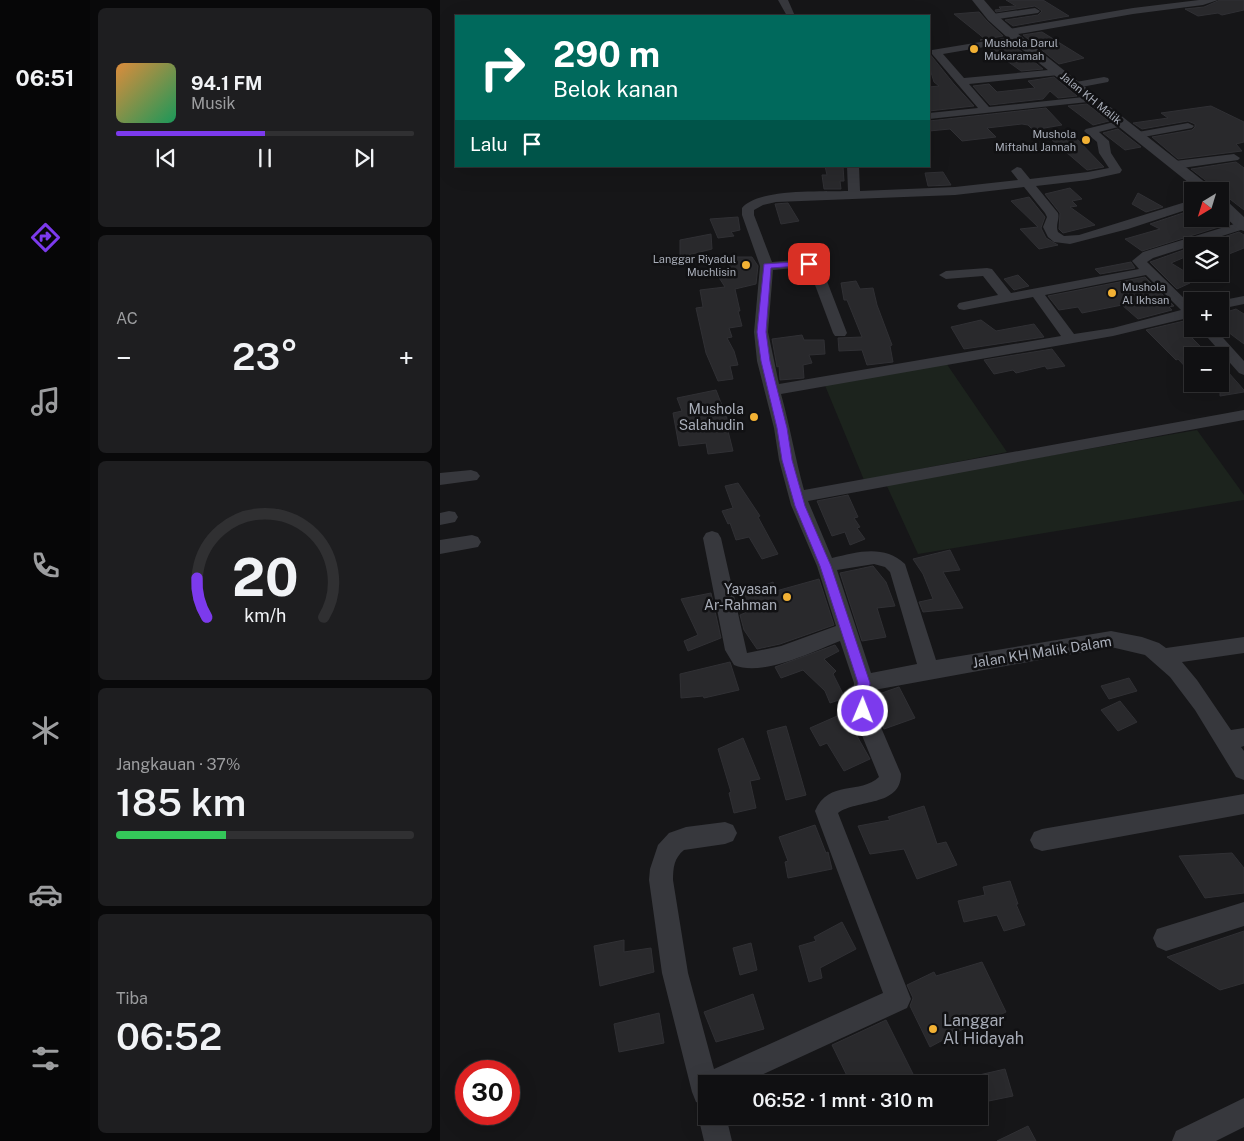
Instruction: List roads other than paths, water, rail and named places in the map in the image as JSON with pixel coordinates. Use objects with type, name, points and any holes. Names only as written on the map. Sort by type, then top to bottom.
[{"type":"street","points":[[783,0],[790,15]]},
{"type":"street","name":"Jalan KH Malik","points":[[978,0],[992,17],[1013,36],[1197,182]]},
{"type":"street","points":[[1169,0],[1179,6]]},
{"type":"street","points":[[987,111],[936,52],[1013,36],[1029,30],[1134,11],[1213,0]]},
{"type":"street","points":[[992,17],[1035,11]]},
{"type":"street","points":[[1029,30],[1024,24],[1054,20]]},
{"type":"street","points":[[963,81],[1059,72]]},
{"type":"street","points":[[1076,85],[1104,80]]},
{"type":"street","points":[[930,116],[1093,99]]},
{"type":"street","points":[[733,1075],[898,999],[826,814],[832,803],[883,788],[890,781],[890,774],[863,711],[864,683],[848,630],[826,566],[815,544],[798,497],[787,460],[761,332],[767,266],[748,215],[748,208],[765,199],[790,196],[955,191],[1021,177],[1088,176],[1117,169],[1105,154],[1103,141],[1090,130],[1122,123]]},
{"type":"street","points":[[1138,135],[1188,126]]},
{"type":"street","points":[[1175,165],[1234,158]]},
{"type":"street","points":[[853,167],[854,195]]},
{"type":"street","points":[[1021,177],[1052,210],[1053,217],[1050,231],[1053,236],[1063,240],[1129,225],[1184,207]]},
{"type":"street","points":[[1229,210],[1242,221]]},
{"type":"street","points":[[1184,304],[1139,261],[1148,254],[1242,221]]},
{"type":"street","points":[[767,266],[806,263],[816,266],[840,334]]},
{"type":"street","points":[[964,306],[1148,270]]},
{"type":"street","points":[[946,275],[987,272],[1007,297]]},
{"type":"street","points":[[1036,292],[1070,338]]},
{"type":"street","points":[[1229,303],[1244,300]]},
{"type":"street","points":[[772,390],[1113,332],[1184,314]]},
{"type":"street","points":[[1214,337],[1244,370]]},
{"type":"street","points":[[798,497],[1244,415]]},
{"type":"street","points":[[440,479],[471,476]]},
{"type":"street","points":[[712,538],[734,650],[738,658],[744,661],[768,658],[848,630]]},
{"type":"street","points":[[440,547],[472,542]]},
{"type":"street","points":[[826,566],[865,557],[889,559],[895,564],[929,670]]},
{"type":"street","name":"Jalan KH Malik Dalam","points":[[864,683],[1111,639],[1132,642],[1152,649],[1188,683],[1234,739],[1244,770]]},
{"type":"street","points":[[1162,657],[1244,645]]},
{"type":"street","points":[[1042,840],[1244,804]]},
{"type":"street","points":[[704,1075],[675,973],[661,880],[661,865],[667,853],[678,841],[725,834]]},
{"type":"street","points":[[1166,938],[1244,914]]},
{"type":"street","points":[[1186,1141],[1244,1112]]},
{"type":"street","points":[[714,1125],[718,1141]]},
{"type":"place","name":"Mushola Darul Mukaramah","points":[[974,49]]},
{"type":"place","name":"Mushola Miftahul Jannah","points":[[1086,140]]},
{"type":"place","name":"Langgar Riyadul Muchlisin","points":[[746,265]]},
{"type":"place","name":"Mushola Al Ikhsan","points":[[1112,293]]},
{"type":"place","name":"Mushola Salahudin","points":[[754,417]]},
{"type":"place","name":"Yayasan Ar-Rahman","points":[[787,597]]},
{"type":"place","name":"Langgar Al Hidayah","points":[[933,1029]]}]
